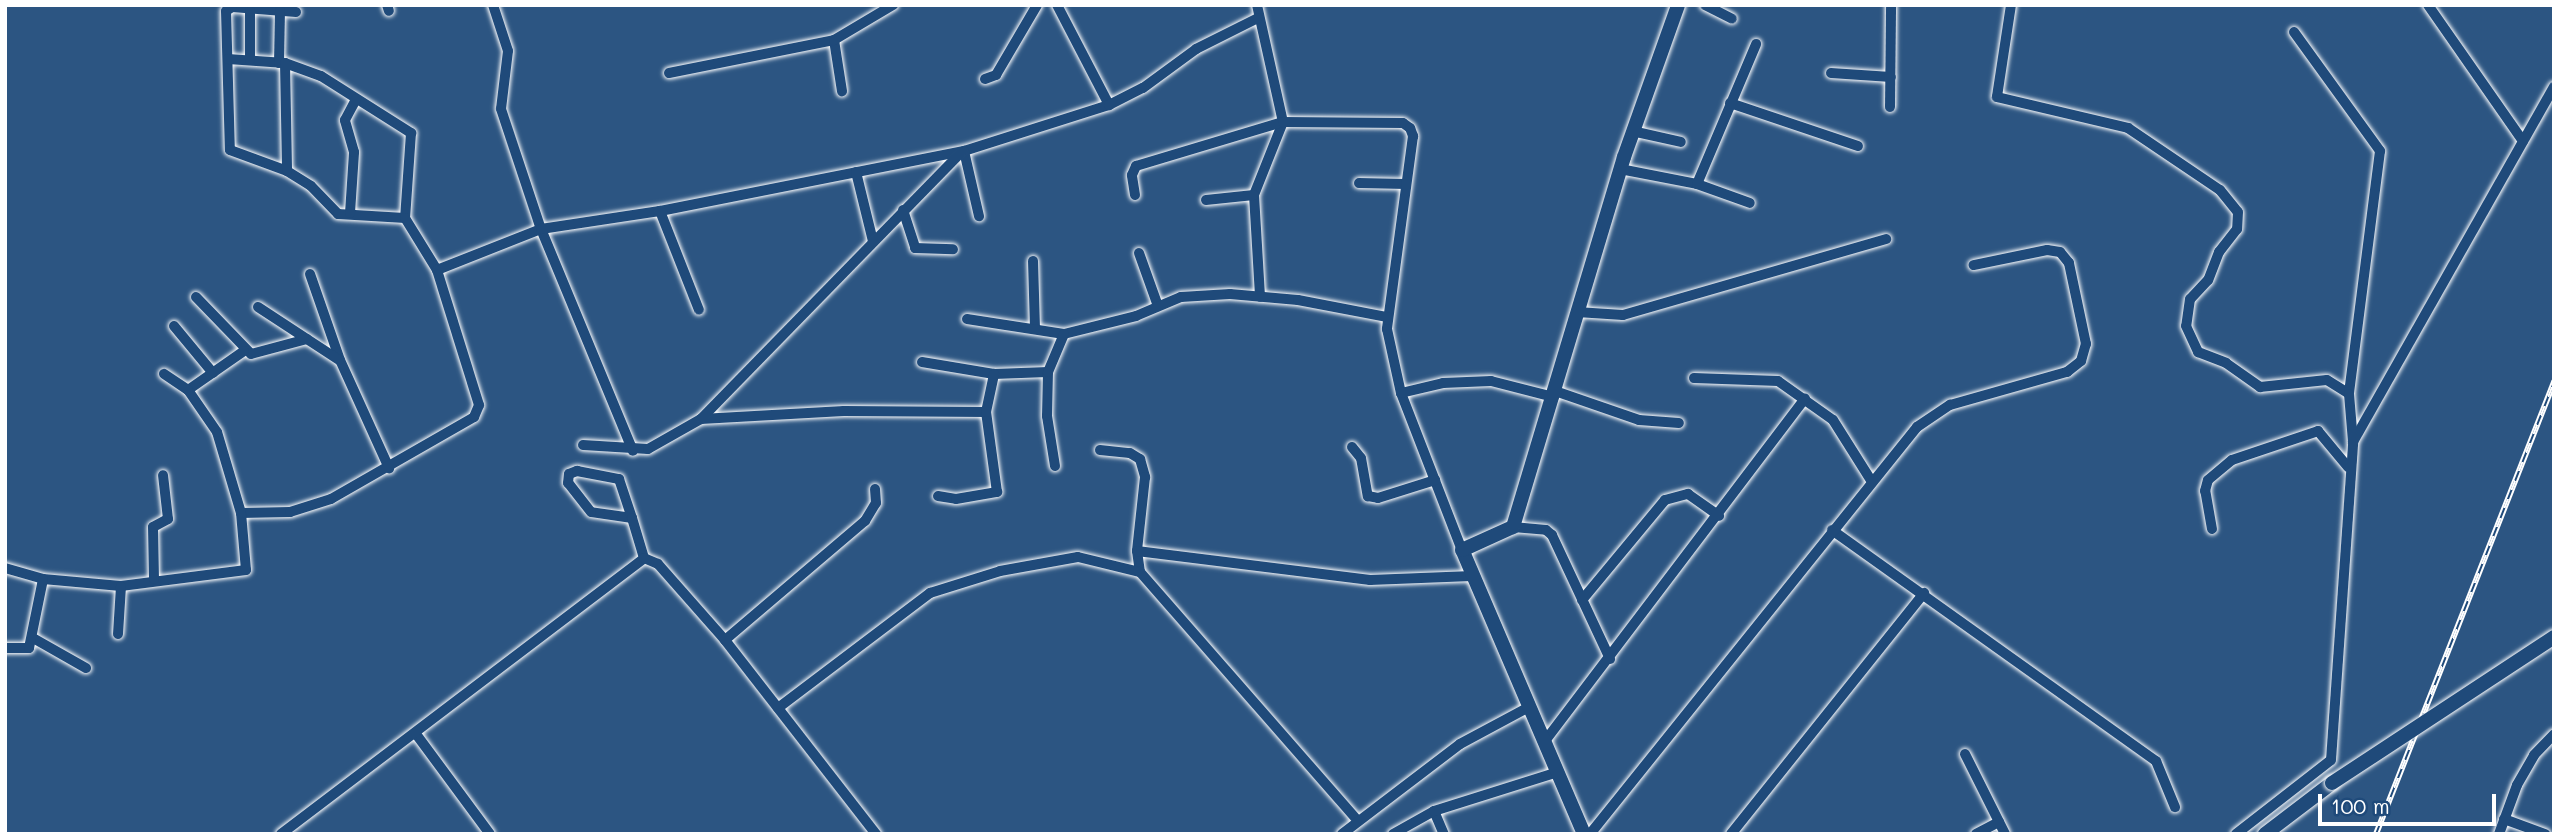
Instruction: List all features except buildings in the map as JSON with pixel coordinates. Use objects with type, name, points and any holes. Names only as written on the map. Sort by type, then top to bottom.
[{"type":"main road","points":[[1584,834],[1462,550],[1513,527],[1632,131],[1678,5]]},
{"type":"main road","points":[[2264,834],[2332,783],[2554,637]]},
{"type":"street","points":[[493,5],[508,51],[501,109],[541,229],[633,451]]},
{"type":"street","points":[[669,73],[834,40],[893,5]]},
{"type":"street","points":[[985,79],[996,75],[1037,5]]},
{"type":"street","points":[[1057,5],[1109,105]]},
{"type":"street","points":[[1257,5],[1283,122],[1254,195],[1260,297]]},
{"type":"street","points":[[1704,5],[1732,19]]},
{"type":"street","points":[[1891,5],[1891,107]]},
{"type":"street","points":[[2011,5],[1997,97],[2091,117],[2139,133],[2220,190],[2238,212],[2237,229],[2218,253],[2207,280],[2190,299],[2186,326],[2198,352],[2226,363],[2260,387],[2327,380],[2349,394]]},
{"type":"street","points":[[2427,5],[2523,141]]},
{"type":"street","points":[[296,12],[250,11],[232,7],[226,11],[230,150],[287,171],[311,186],[331,211],[405,218]]},
{"type":"street","points":[[250,11],[250,60]]},
{"type":"street","points":[[280,11],[287,171]]},
{"type":"street","points":[[436,270],[541,229],[660,211],[964,150],[1109,105],[1143,88],[1196,49],[1258,18]]},
{"type":"street","points":[[2236,834],[2331,760],[2348,467],[2353,442],[2349,394],[2380,151],[2294,32]]},
{"type":"street","points":[[834,40],[842,90]]},
{"type":"street","points":[[1697,184],[1756,44]]},
{"type":"street","points":[[228,59],[282,63],[321,76],[411,134],[405,218],[436,270],[478,411],[390,468],[331,499],[290,512],[241,513]]},
{"type":"street","points":[[1831,73],[1891,77]]},
{"type":"street","points":[[2353,442],[2445,286],[2554,87]]},
{"type":"street","points":[[350,213],[354,152],[345,120],[356,99]]},
{"type":"street","points":[[1730,103],[1858,146]]},
{"type":"street","points":[[1135,195],[1132,175],[1136,166],[1283,122],[1404,123],[1413,136],[1387,317],[1391,358],[1401,393],[1462,550]]},
{"type":"street","points":[[1632,131],[1681,142]]},
{"type":"street","points":[[583,446],[633,451],[664,443],[701,419],[964,150]]},
{"type":"street","points":[[964,150],[979,216]]},
{"type":"street","points":[[1620,169],[1697,184],[1750,203]]},
{"type":"street","points":[[856,172],[873,241]]},
{"type":"street","points":[[1359,183],[1406,184]]},
{"type":"street","points":[[1206,200],[1254,195]]},
{"type":"street","points":[[903,210],[915,248],[953,249]]},
{"type":"street","points":[[660,211],[699,310]]},
{"type":"street","points":[[1577,312],[1623,316],[1886,239]]},
{"type":"street","points":[[1590,834],[1917,427],[1950,405],[2067,372],[2081,361],[2086,344],[2069,263],[2060,252],[2047,250],[1974,265]]},
{"type":"street","points":[[1139,253],[1158,306]]},
{"type":"street","points":[[1033,261],[1035,328]]},
{"type":"street","points":[[310,274],[340,360],[390,468]]},
{"type":"street","points":[[967,319],[1064,334],[1158,306],[1181,296],[1260,297],[1387,317]]},
{"type":"street","points":[[196,297],[244,351],[258,353],[307,339]]},
{"type":"street","points":[[258,307],[340,360]]},
{"type":"street","points":[[174,326],[213,373]]},
{"type":"street","points":[[1055,466],[1047,416],[1048,372],[1064,334]]},
{"type":"street","points":[[188,390],[244,351]]},
{"type":"street","points":[[922,362],[994,374],[1048,372]]},
{"type":"street","points":[[5,568],[43,579],[121,586],[155,579],[246,570],[241,513],[217,432],[188,390],[164,374]]},
{"type":"street","points":[[938,496],[956,499],[998,492],[986,412],[994,374]]},
{"type":"street","points":[[1694,378],[1767,377],[1805,399],[1833,420],[1872,482]]},
{"type":"street","points":[[1401,393],[1443,383],[1491,381],[1554,394],[1639,419],[1679,423]]},
{"type":"street","points":[[1545,741],[1719,516],[1805,399]]},
{"type":"street","points":[[701,419],[844,411],[986,412]]},
{"type":"street","points":[[2211,529],[2205,491],[2208,480],[2232,460],[2318,431],[2348,467]]},
{"type":"street","points":[[1352,447],[1361,458],[1368,496],[1378,498],[1435,480]]},
{"type":"street","points":[[1100,450],[1130,453],[1140,459],[1144,477],[1137,551],[1140,572],[1358,821]]},
{"type":"street","points":[[632,518],[591,512],[568,483],[569,474],[577,471],[619,479],[632,518],[644,558]]},
{"type":"street","points":[[155,579],[153,527],[168,519],[163,475]]},
{"type":"street","points":[[725,640],[865,521],[876,503],[875,489]]},
{"type":"street","points":[[1582,600],[1665,500],[1688,494],[1719,516]]},
{"type":"street","points":[[1513,527],[1546,530],[1552,535],[1610,659]]},
{"type":"street","points":[[1832,530],[2157,761],[2175,807]]},
{"type":"street","points":[[1137,551],[1370,580],[1472,576]]},
{"type":"street","points":[[778,708],[930,593],[959,581],[1078,557],[1140,572]]},
{"type":"street","points":[[644,558],[658,564],[725,640],[876,834]]},
{"type":"street","points":[[281,834],[416,734],[644,558]]},
{"type":"street","points":[[5,648],[27,651],[33,638],[43,579]]},
{"type":"street","points":[[118,634],[121,586]]},
{"type":"street","points":[[1731,834],[1924,593]]},
{"type":"street","points":[[33,638],[86,668]]},
{"type":"street","points":[[1342,834],[1460,744],[1529,706]]},
{"type":"street","points":[[416,734],[490,834]]},
{"type":"street","points":[[2499,834],[2528,765],[2554,734]]},
{"type":"street","points":[[1965,754],[2005,834]]},
{"type":"street","points":[[1393,834],[1434,811],[1558,772]]},
{"type":"street","points":[[1434,811],[1444,834]]},
{"type":"street","points":[[2504,819],[2545,834]]},
{"type":"street","points":[[1976,834],[1998,822]]},
{"type":"railway","points":[[2376,834],[2554,381]]}]
